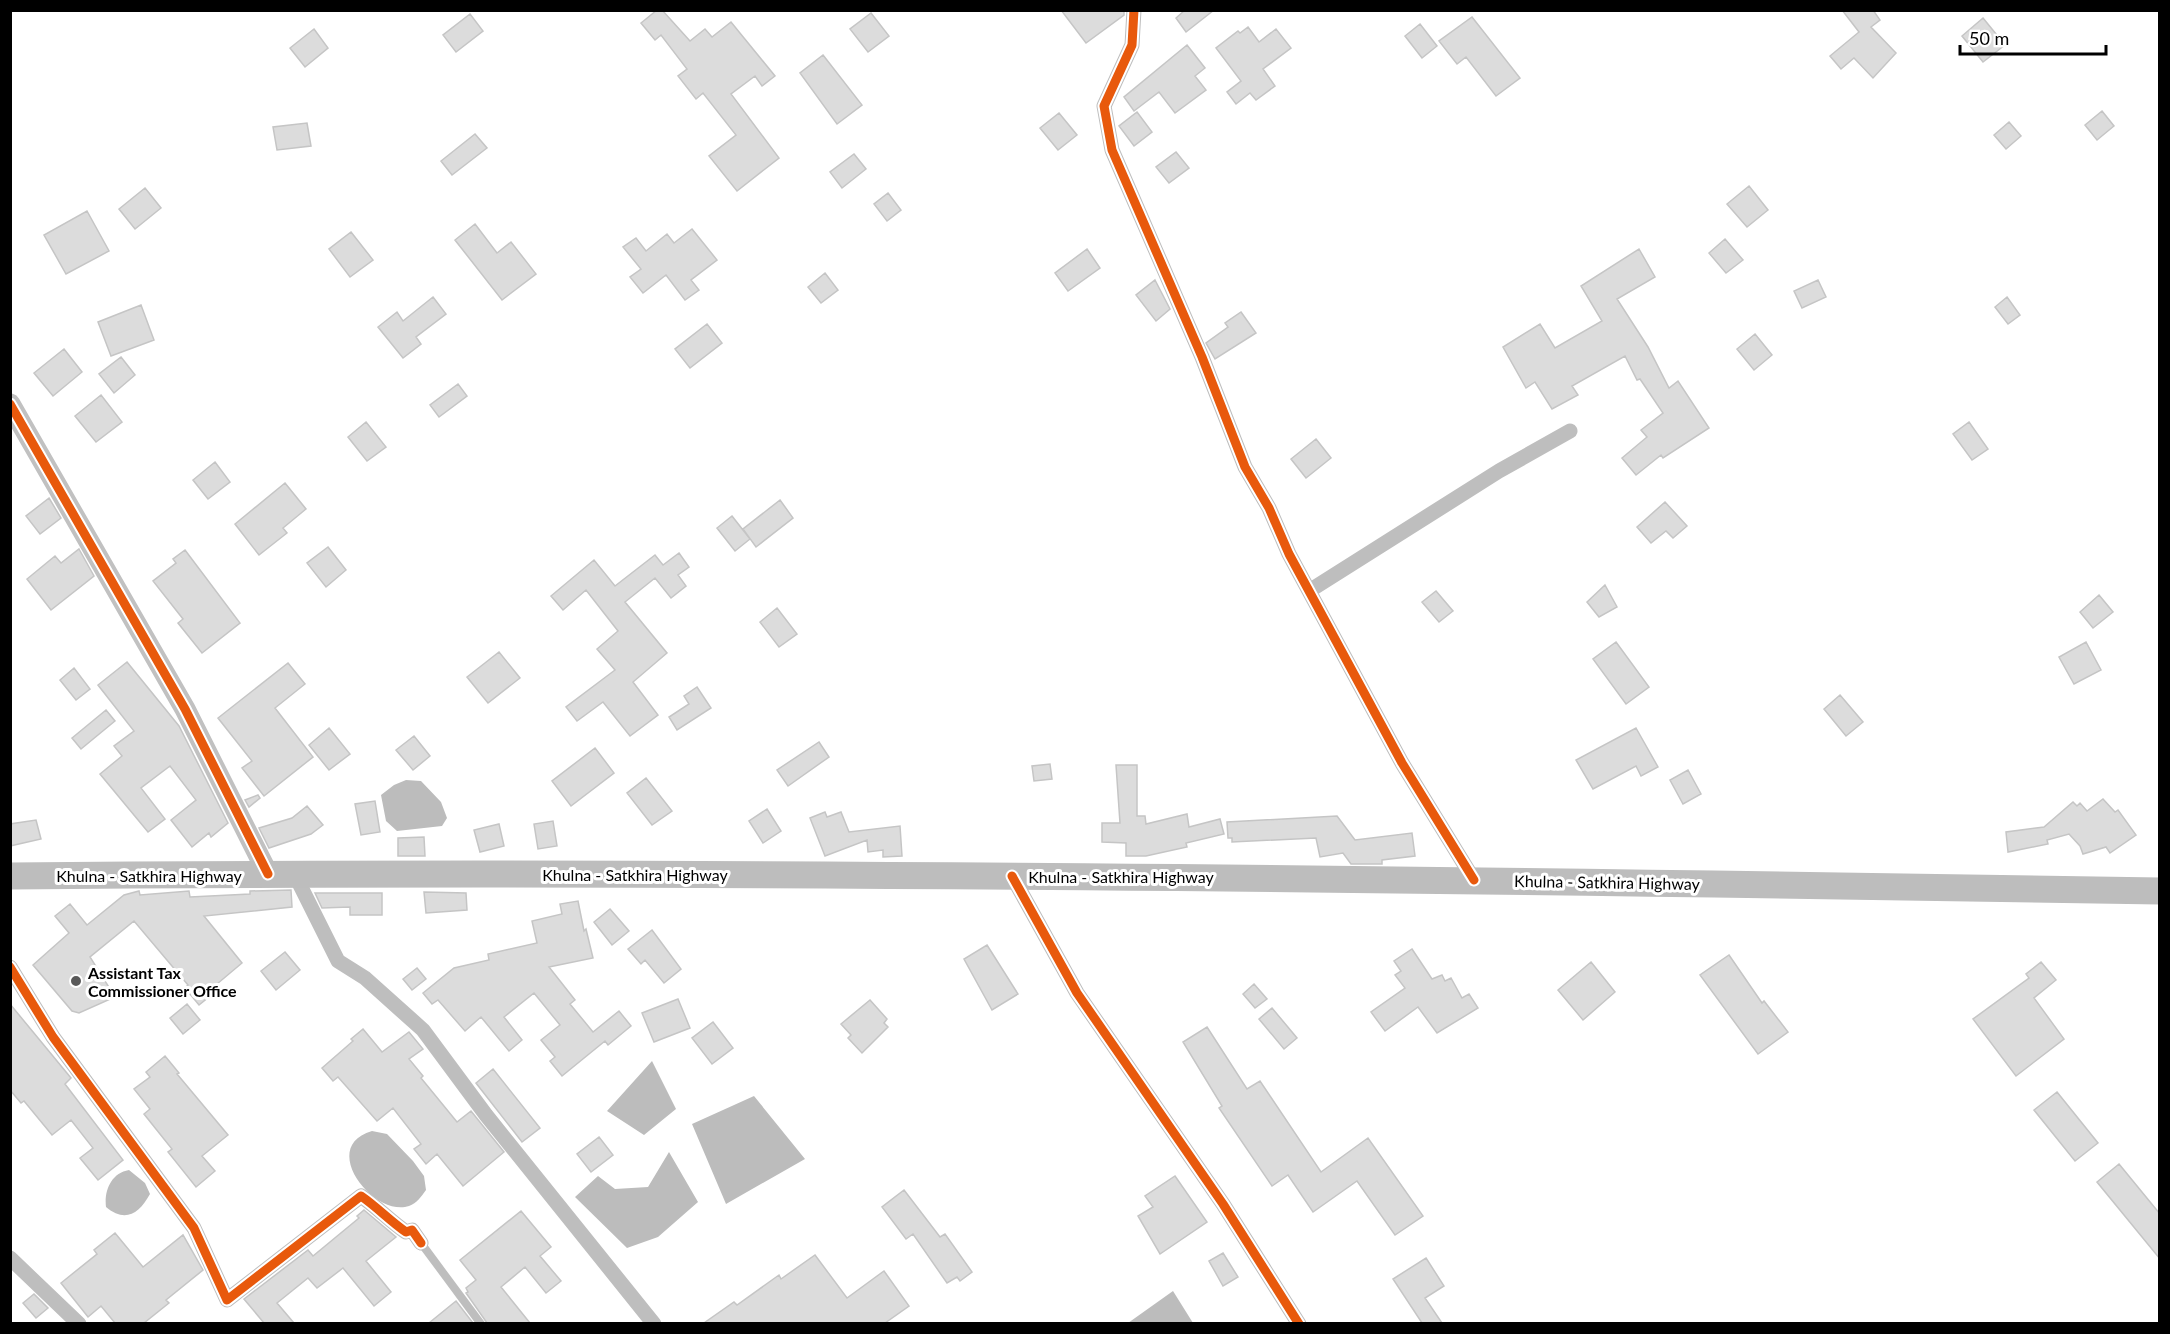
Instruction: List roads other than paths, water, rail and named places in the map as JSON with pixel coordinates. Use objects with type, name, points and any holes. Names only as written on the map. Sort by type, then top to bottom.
[{"type":"highway","name":"Khulna - Satkhira Highway","points":[[10,876],[294,873],[1012,876],[1474,880],[2160,891]]},
{"type":"street","points":[[1134,10],[1132,45],[1104,106],[1112,150],[1203,357],[1245,467],[1269,508],[1289,554],[1402,763],[1474,880]]},
{"type":"street","points":[[10,404],[179,699],[268,874]]},
{"type":"street","points":[[1309,591],[1500,471],[1570,430]]},
{"type":"street","points":[[294,873],[338,961],[365,978],[423,1030],[486,1115],[654,1323]]},
{"type":"street","points":[[1012,876],[1077,993],[1223,1204],[1299,1323]]},
{"type":"street","points":[[10,968],[53,1037],[194,1228],[227,1300],[361,1196],[376,1206],[391,1222],[406,1232],[412,1230],[421,1243]]},
{"type":"street","points":[[10,1258],[79,1323]]},
{"type":"lane","points":[[421,1243],[481,1323]]},
{"type":"place","name":"Assistant Tax Commissioner Office","points":[[76,981]]}]
